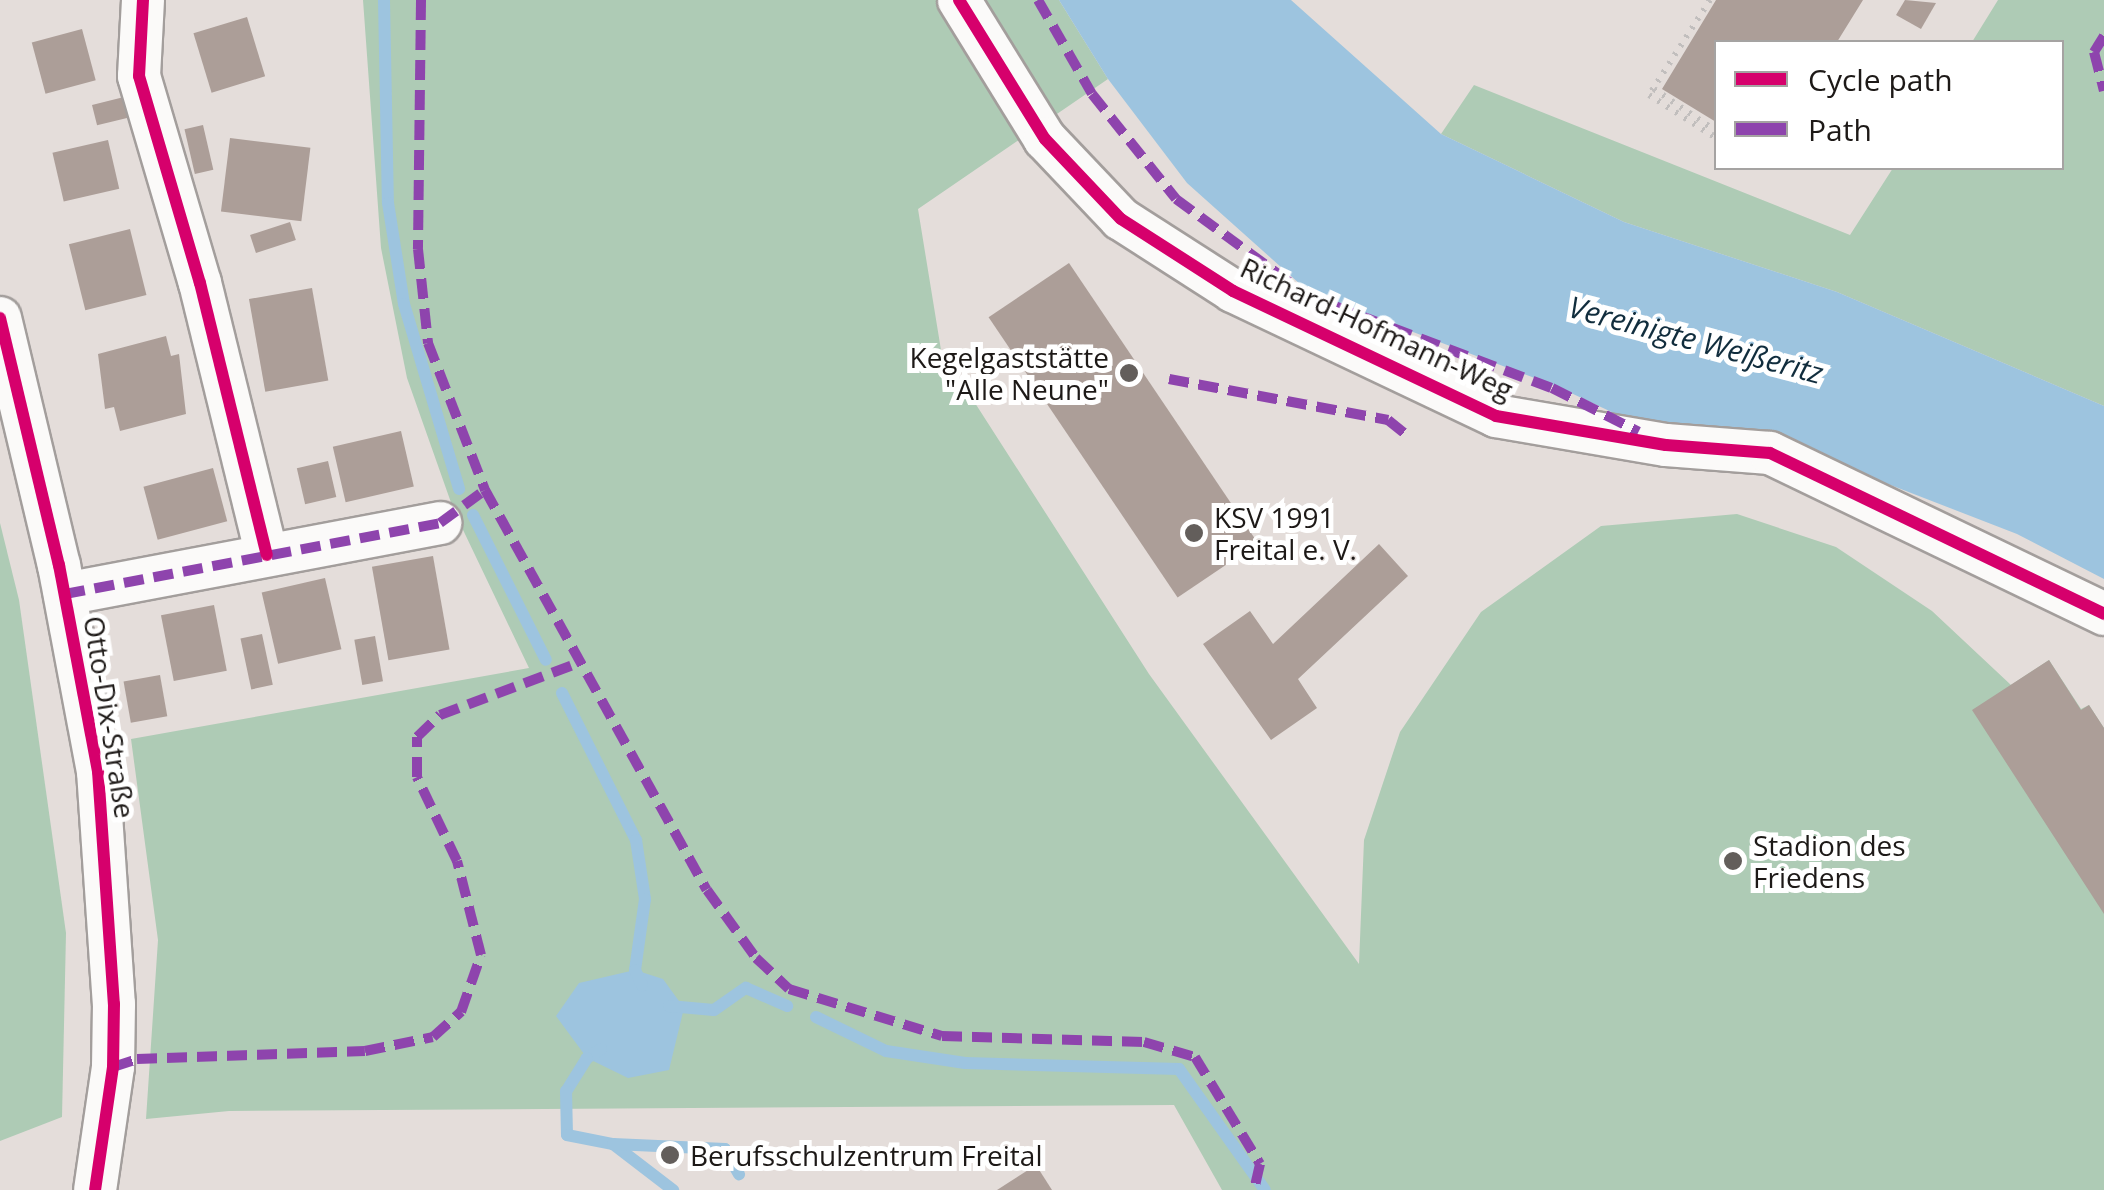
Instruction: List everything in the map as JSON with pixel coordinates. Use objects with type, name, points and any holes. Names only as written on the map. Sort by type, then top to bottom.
[{"type":"street","points":[[143,0],[138,76],[200,283],[267,555]]},
{"type":"street","name":"Richard-Hofmann-Weg","points":[[959,0],[1045,139],[1121,219],[1233,291],[1496,416],[1666,445],[1770,453],[2104,614]]},
{"type":"street","name":"Otto-Dix-Straße","points":[[0,318],[65,594],[98,771],[112,941],[113,1067],[95,1190]]},
{"type":"street","name":"Otto-Dix-Straße","points":[[65,594],[440,523]]},
{"type":"path","points":[[1710,0],[1654,89],[1714,133]]},
{"type":"green space","points":[[363,0],[1059,0],[1108,79],[918,209],[941,350],[1149,674],[1359,964],[1364,840],[1400,732],[1481,612],[1601,526],[1737,514],[1836,547],[1932,611],[2011,685],[2049,660],[2081,709],[2089,705],[2104,728],[2104,1190],[1222,1190],[1174,1105],[229,1111],[146,1119],[158,940],[131,739],[529,668],[454,511],[407,378],[381,248]]},
{"type":"green space","points":[[1998,0],[2104,0],[2104,406],[1837,292],[1624,222],[1441,134],[1474,85],[1850,235],[1892,170],[2064,170],[2064,40],[1973,40]]},
{"type":"green space","points":[[0,523],[19,600],[66,933],[62,1117],[0,1141]]},
{"type":"water","name":"Vereinigte Weißeritz","points":[[1059,0],[1291,0],[1441,134],[1624,222],[1837,292],[2104,406],[2104,579],[2017,534],[1875,479],[1770,445],[1665,437],[1556,386],[1310,293],[1187,183],[1108,79]]},
{"type":"water","points":[[635,970],[663,979],[684,1008],[669,1070],[628,1078],[587,1058],[556,1016],[579,983]]},
{"type":"building","points":[[1716,0],[1863,0],[1838,40],[1714,40],[1714,121],[1662,89]]},
{"type":"building","points":[[1905,0],[1936,3],[1921,29],[1896,15]]},
{"type":"building","points":[[247,17],[265,76],[212,93],[193,33]]},
{"type":"building","points":[[82,29],[96,80],[45,94],[32,42]]},
{"type":"building","points":[[124,97],[129,117],[97,125],[92,105]]},
{"type":"building","points":[[203,125],[213,170],[195,174],[184,129]]},
{"type":"building","points":[[230,138],[310,148],[301,221],[221,211]]},
{"type":"building","points":[[108,140],[119,189],[64,202],[52,153]]},
{"type":"building","points":[[290,222],[296,240],[256,253],[250,235]]},
{"type":"building","points":[[130,229],[146,295],[85,310],[69,244]]},
{"type":"building","points":[[1069,263],[1258,543],[1178,597],[989,317]]},
{"type":"building","points":[[312,288],[328,381],[265,392],[249,299]]},
{"type":"building","points":[[166,336],[171,356],[179,354],[186,414],[120,431],[114,407],[105,409],[98,354]]},
{"type":"building","points":[[401,431],[414,487],[346,502],[333,447]]},
{"type":"building","points":[[328,461],[336,497],[305,504],[297,468]]},
{"type":"building","points":[[213,468],[227,521],[158,540],[143,487]]},
{"type":"building","points":[[1379,544],[1408,576],[1298,679],[1317,708],[1271,740],[1203,644],[1250,611],[1273,644]]},
{"type":"building","points":[[433,556],[449,650],[388,660],[372,567]]},
{"type":"building","points":[[325,578],[341,649],[278,664],[262,593]]},
{"type":"building","points":[[214,605],[227,671],[174,681],[161,615]]},
{"type":"building","points":[[262,634],[273,685],[251,689],[240,639]]},
{"type":"building","points":[[375,636],[383,681],[362,685],[354,640]]},
{"type":"building","points":[[2049,660],[2081,710],[2089,705],[2104,728],[2104,914],[1972,710]]},
{"type":"building","points":[[160,675],[167,716],[131,723],[124,681]]},
{"type":"building","points":[[1036,1165],[1052,1190],[997,1190]]},
{"type":"waterway","points":[[384,0],[388,203],[404,304],[459,489]]},
{"type":"waterway","points":[[473,515],[546,660]]},
{"type":"waterway","points":[[562,693],[636,840],[645,899],[635,970],[642,985]]},
{"type":"waterway","points":[[669,1006],[714,1010],[746,988],[787,1006]]},
{"type":"waterway","points":[[816,1017],[886,1051],[965,1063],[1179,1069],[1265,1190]]},
{"type":"waterway","points":[[601,1049],[587,1058],[566,1091],[567,1135],[613,1144],[673,1190]]},
{"type":"waterway","points":[[613,1144],[725,1149],[739,1174]]},
{"type":"marked path","points":[[421,0],[418,249],[428,343],[485,490],[707,890],[756,958],[789,989],[942,1036],[1144,1042],[1195,1057],[1260,1164],[1254,1190]]},
{"type":"marked path","points":[[1038,0],[1092,94],[1176,199],[1308,296],[1552,388],[1639,432]]},
{"type":"marked path","points":[[2104,36],[2094,52],[2104,91]]},
{"type":"marked path","points":[[1169,379],[1388,420],[1404,433]]},
{"type":"marked path","points":[[65,594],[440,523],[485,490]]},
{"type":"marked path","points":[[113,1067],[137,1059],[365,1051],[433,1037],[461,1012],[481,955],[457,861],[417,777],[417,737],[440,715],[578,663]]},
{"type":"cycle path","points":[[143,0],[139,76],[200,283],[267,555]]},
{"type":"cycle path","points":[[959,0],[1045,139],[1121,219],[1233,291],[1496,416],[1666,445],[1770,453],[2104,614]]},
{"type":"cycle path","points":[[0,318],[59,565],[98,771],[114,1004],[113,1067],[95,1190]]},
{"type":"place","name":"Kegelgaststätte \"Alle Neune\"","points":[[1129,373]]},
{"type":"place","name":"KSV 1991 Freital e. V.","points":[[1194,533]]},
{"type":"place","name":"Stadion des Friedens","points":[[1733,861]]},
{"type":"place","name":"Berufsschulzentrum Freital","points":[[670,1155]]}]
